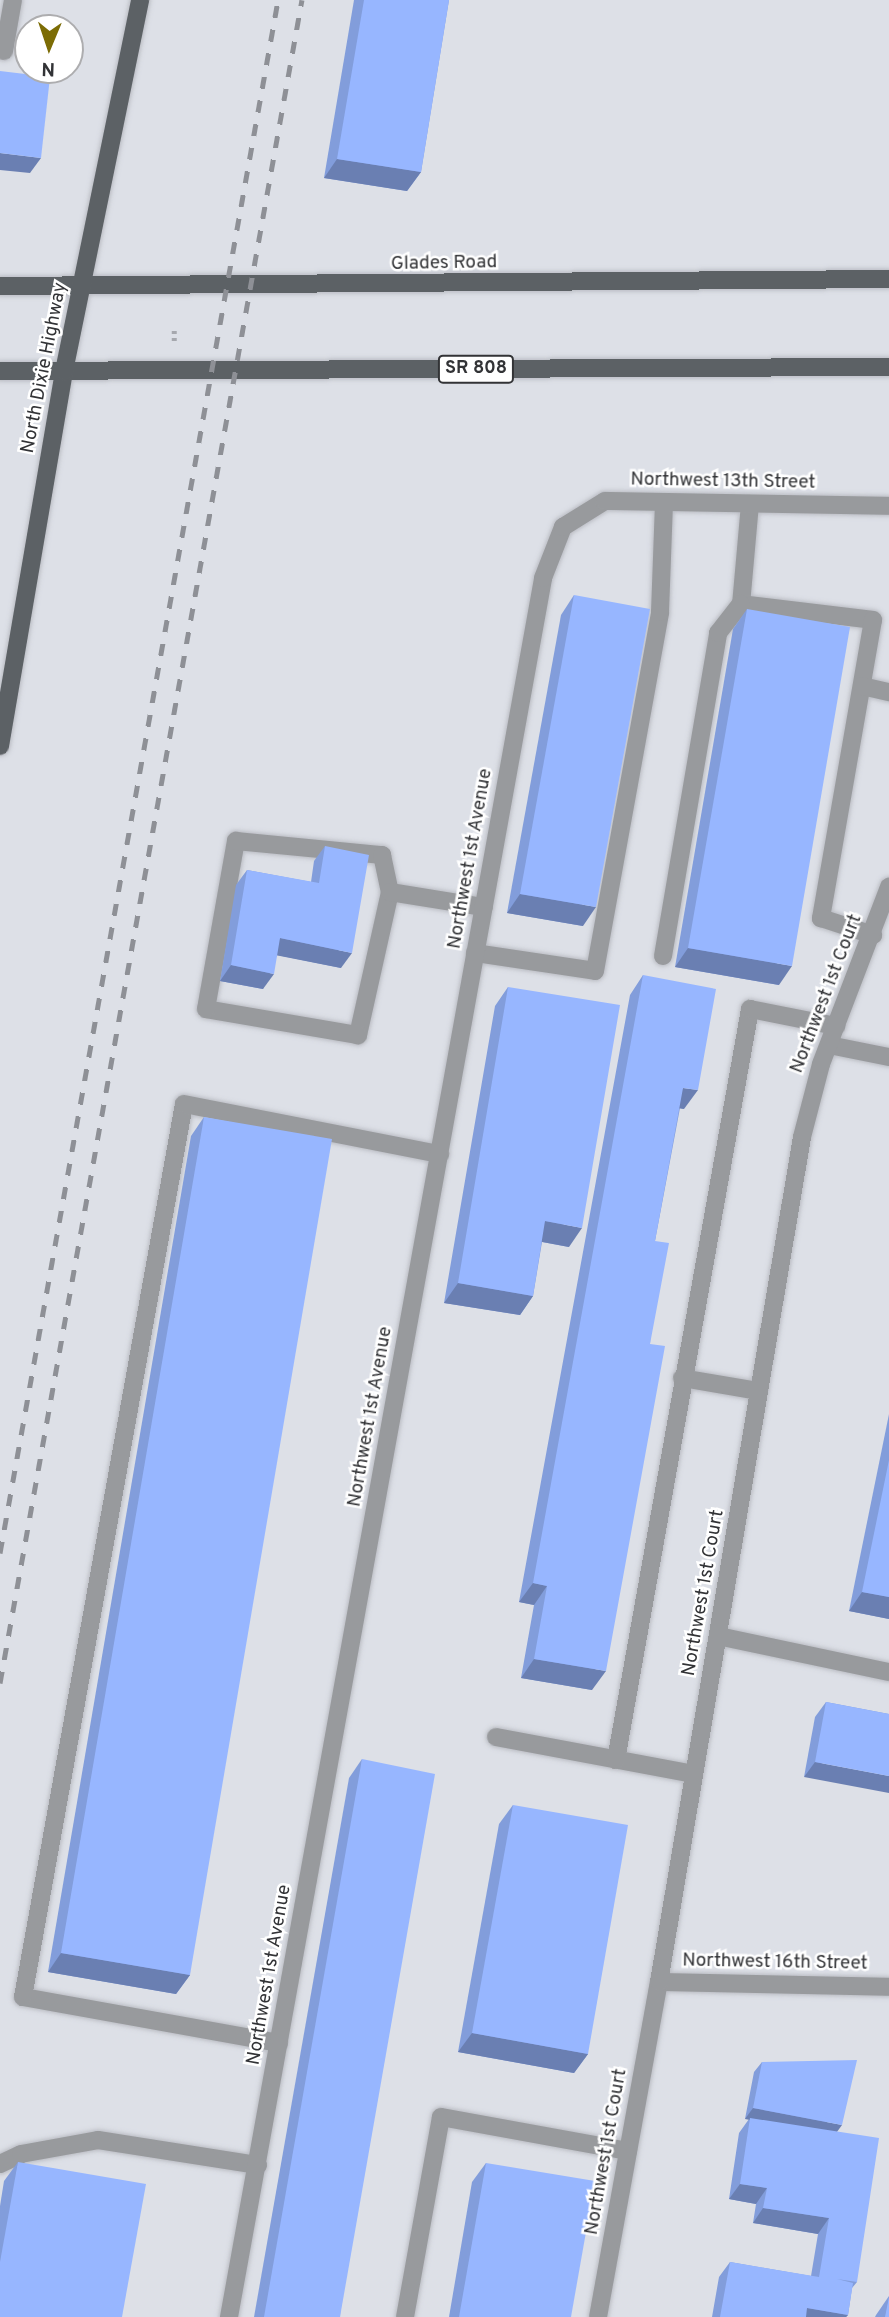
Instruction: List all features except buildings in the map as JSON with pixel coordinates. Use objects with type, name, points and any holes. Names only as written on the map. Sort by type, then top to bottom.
[{"type":"main road","name":"North Dixie Highway","points":[[0,746],[64,371],[140,0]]},
{"type":"main road","name":"Glades Road","points":[[0,286],[889,279]]},
{"type":"main road","name":"SR 808","points":[[0,371],[889,367]]},
{"type":"street","points":[[4,51],[13,0]]},
{"type":"street","name":"Northwest 13th Street","points":[[563,527],[605,501],[889,506]]},
{"type":"street","points":[[475,953],[595,971],[660,612],[664,502]]},
{"type":"street","points":[[663,956],[718,633],[741,604],[750,504]]},
{"type":"street","name":"Northwest 1st Avenue","points":[[229,2317],[543,578],[563,527]]},
{"type":"street","points":[[741,604],[873,620],[821,918],[873,935]]},
{"type":"street","points":[[862,686],[889,692]]},
{"type":"street","points":[[236,841],[382,855],[390,892],[358,1035],[206,1009],[236,841]]},
{"type":"street","name":"Northwest 1st Court","points":[[598,2317],[659,1982],[802,1137],[829,1045],[889,887]]},
{"type":"street","points":[[390,892],[484,906]]},
{"type":"street","points":[[616,1760],[682,1378],[750,1009],[836,1026]]},
{"type":"street","points":[[829,1045],[889,1057]]},
{"type":"street","points":[[279,2043],[23,1997],[184,1104],[440,1154]]},
{"type":"street","points":[[682,1378],[759,1391]]},
{"type":"street","points":[[718,1636],[889,1672]]},
{"type":"street","points":[[496,1737],[694,1774]]},
{"type":"street","name":"Northwest 16th Street","points":[[659,1982],[889,1987]]},
{"type":"street","points":[[405,2317],[441,2116],[628,2151]]},
{"type":"street","points":[[0,2164],[21,2154],[98,2140],[258,2165]]},
{"type":"path","points":[[174,329],[174,341]]},
{"type":"railway","points":[[0,1553],[278,0]]},
{"type":"railway","points":[[0,1683],[302,0]]}]
